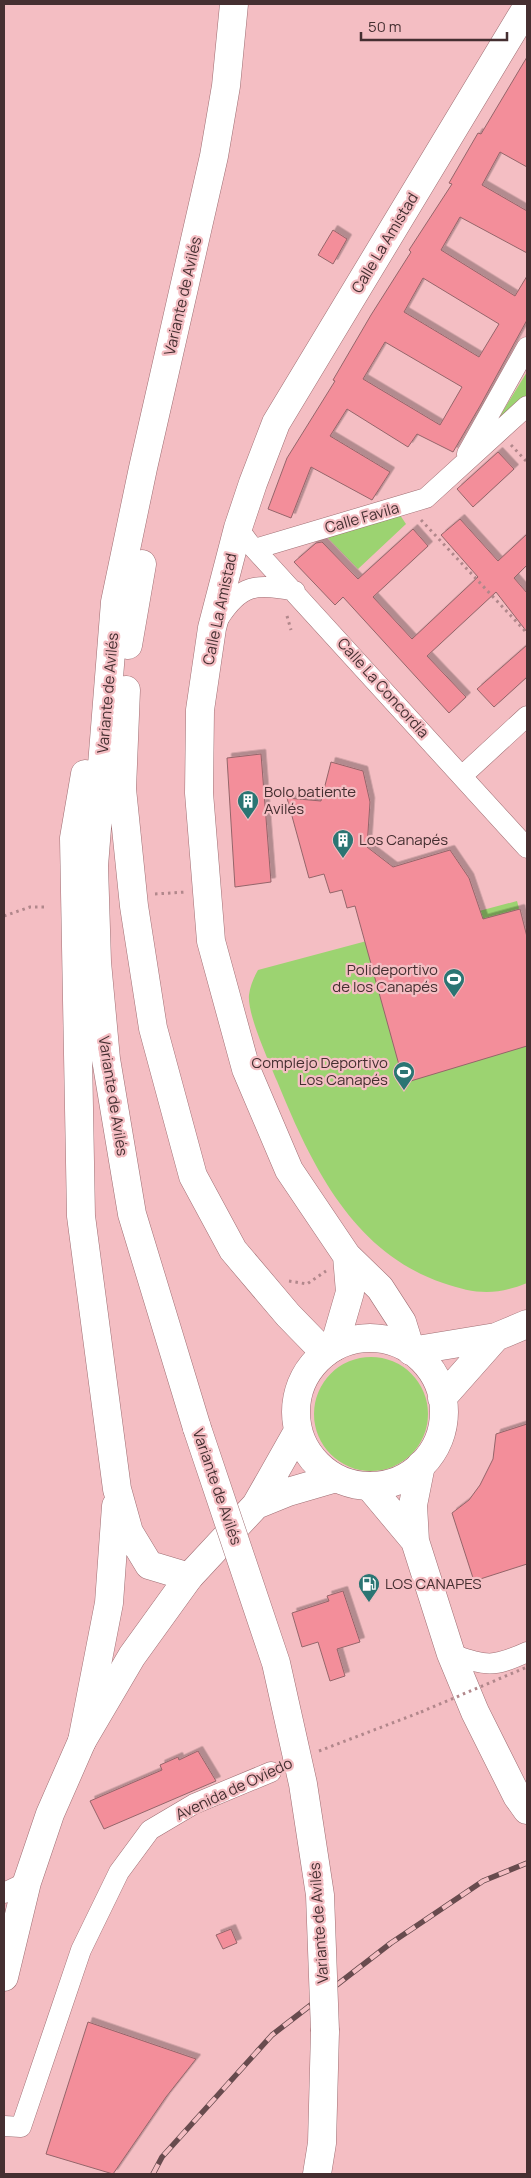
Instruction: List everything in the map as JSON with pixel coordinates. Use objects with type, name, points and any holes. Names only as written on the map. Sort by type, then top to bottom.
[{"type":"main road","name":"Variante de Avilés","points":[[234,4],[226,86],[214,156],[143,468],[115,602],[94,866],[96,962],[106,1059],[132,1214],[197,1428],[276,1663],[303,1784],[320,1895],[325,2031],[322,2143],[317,2174]]},
{"type":"main road","name":"Calle La Amistad","points":[[411,1351],[402,1322],[380,1288],[347,1256],[289,1170],[246,1070],[211,941],[199,794],[200,719],[212,628],[238,528],[276,423],[527,7]]},
{"type":"main road","points":[[214,156],[190,324],[153,494],[127,650],[122,789],[134,906],[153,1028],[193,1176],[233,1250],[288,1315],[330,1350]]},
{"type":"main road","points":[[115,602],[74,838],[81,1216],[117,1489],[129,1532],[149,1565],[189,1577]]},
{"type":"main road","name":"Calle La Amistad","points":[[330,1350],[350,1292],[347,1256]]},
{"type":"main road","points":[[411,1351],[496,1338],[527,1324]]},
{"type":"main road","points":[[442,1398],[496,1338]]},
{"type":"main road","points":[[358,1339],[383,1339],[411,1351],[424,1362],[434,1376],[442,1398],[443,1421],[437,1443],[421,1465],[394,1482],[370,1486],[354,1484],[336,1478],[321,1468],[308,1453],[298,1431],[296,1405],[299,1390],[314,1364],[330,1350],[358,1339]]},
{"type":"main road","points":[[4,1977],[16,1888],[82,1741],[132,1656],[189,1577],[256,1505],[298,1431]]},
{"type":"main road","points":[[421,1465],[413,1505],[415,1542],[451,1654],[475,1712],[517,1796],[527,1810]]},
{"type":"main road","points":[[256,1505],[288,1492],[336,1478]]},
{"type":"main road","points":[[370,1486],[415,1542]]},
{"type":"main road","points":[[82,1741],[110,1603],[117,1489]]},
{"type":"street","name":"Calle Favila","points":[[459,468],[527,347]]},
{"type":"street","name":"Calle Favila","points":[[255,549],[426,498],[527,406]]},
{"type":"street","name":"Calle La Concordia","points":[[238,528],[527,848]]},
{"type":"street","points":[[212,628],[230,600],[246,590],[273,587],[295,591]]},
{"type":"street","points":[[462,776],[527,716]]},
{"type":"street","points":[[451,1654],[484,1665],[508,1660],[527,1652]]},
{"type":"street","name":"Avenida de Oviedo","points":[[4,2126],[22,2127],[81,1950],[119,1872],[150,1830],[194,1804],[271,1772]]},
{"type":"path","points":[[407,505],[527,632]]},
{"type":"path","points":[[153,894],[206,890]]},
{"type":"path","points":[[4,916],[30,907],[48,906]]},
{"type":"path","points":[[288,1281],[307,1284],[347,1256]]},
{"type":"path","points":[[316,1752],[421,1712],[527,1667]]},
{"type":"green space","points":[[527,372],[527,402],[498,419]]},
{"type":"green space","points":[[400,515],[406,524],[358,569],[326,536]]},
{"type":"green space","name":"Complejo Deportivo Los Canapés","points":[[517,901],[527,938],[527,1283],[505,1290],[485,1292],[443,1283],[411,1269],[383,1250],[359,1227],[339,1202],[320,1173],[290,1112],[255,1026],[251,1014],[249,995],[252,982],[258,970]]},
{"type":"green space","points":[[371,1357],[393,1361],[412,1373],[424,1392],[428,1414],[424,1436],[412,1455],[393,1467],[371,1471],[349,1467],[330,1455],[318,1436],[314,1414],[318,1392],[330,1373],[349,1361]]},
{"type":"building","points":[[527,57],[527,167],[500,152],[482,185],[527,211],[527,253],[460,217],[441,250],[515,296],[527,276],[527,320],[480,406],[453,452],[417,434],[408,447],[347,409],[330,436],[390,472],[372,500],[311,467],[291,518],[268,509],[287,458],[335,381],[333,380],[371,315],[411,252],[409,250],[452,184],[449,183],[478,133],[481,134]],"holes":[[[423,278],[499,324],[479,357],[404,312]],[[385,342],[462,387],[440,425],[363,379]]]},
{"type":"building","points":[[333,230],[347,239],[333,264],[318,255]]},
{"type":"building","points":[[498,452],[514,469],[473,507],[457,489]]},
{"type":"building","points":[[460,519],[498,561],[527,534],[527,565],[514,578],[527,593],[527,632],[496,592],[427,656],[466,697],[449,713],[343,597],[335,605],[294,562],[316,543],[322,542],[358,579],[413,529],[428,546],[373,597],[412,639],[478,577],[441,535]]},
{"type":"building","points":[[527,645],[527,677],[494,707],[477,689]]},
{"type":"building","name":"Bolo batiente Avilés","points":[[261,754],[271,882],[235,887],[227,758]]},
{"type":"building","points":[[331,762],[363,771],[370,802],[367,847],[393,867],[450,850],[469,878],[483,919],[520,909],[527,937],[527,1046],[404,1083],[355,906],[347,908],[342,890],[330,893],[324,874],[309,878],[287,798],[321,801]]},
{"type":"building","points":[[527,1424],[527,1564],[474,1581],[452,1513],[469,1500],[480,1485],[493,1459],[496,1434]]},
{"type":"building","points":[[343,1591],[360,1642],[337,1649],[345,1676],[330,1681],[318,1642],[302,1647],[292,1613],[329,1601],[327,1596]]},
{"type":"building","points":[[198,1751],[216,1781],[104,1829],[90,1801],[162,1770],[160,1765],[178,1757],[179,1760]]},
{"type":"building","points":[[231,1929],[237,1943],[223,1949],[216,1935]]},
{"type":"building","points":[[88,2022],[196,2059],[166,2097],[113,2174],[46,2154]]},
{"type":"railway","points":[[153,2174],[162,2157],[272,2035],[391,1943],[483,1881],[527,1863]]},
{"type":"place","name":"Bolo batiente Avilés","points":[[248,820]]},
{"type":"place","name":"Los Canapés","points":[[343,859]]},
{"type":"place","name":"Polideportivo de los Canapés","points":[[454,998]]},
{"type":"place","name":"Complejo Deportivo Los Canapés","points":[[404,1091]]},
{"type":"place","name":"LOS CANAPES","points":[[369,1603]]}]
